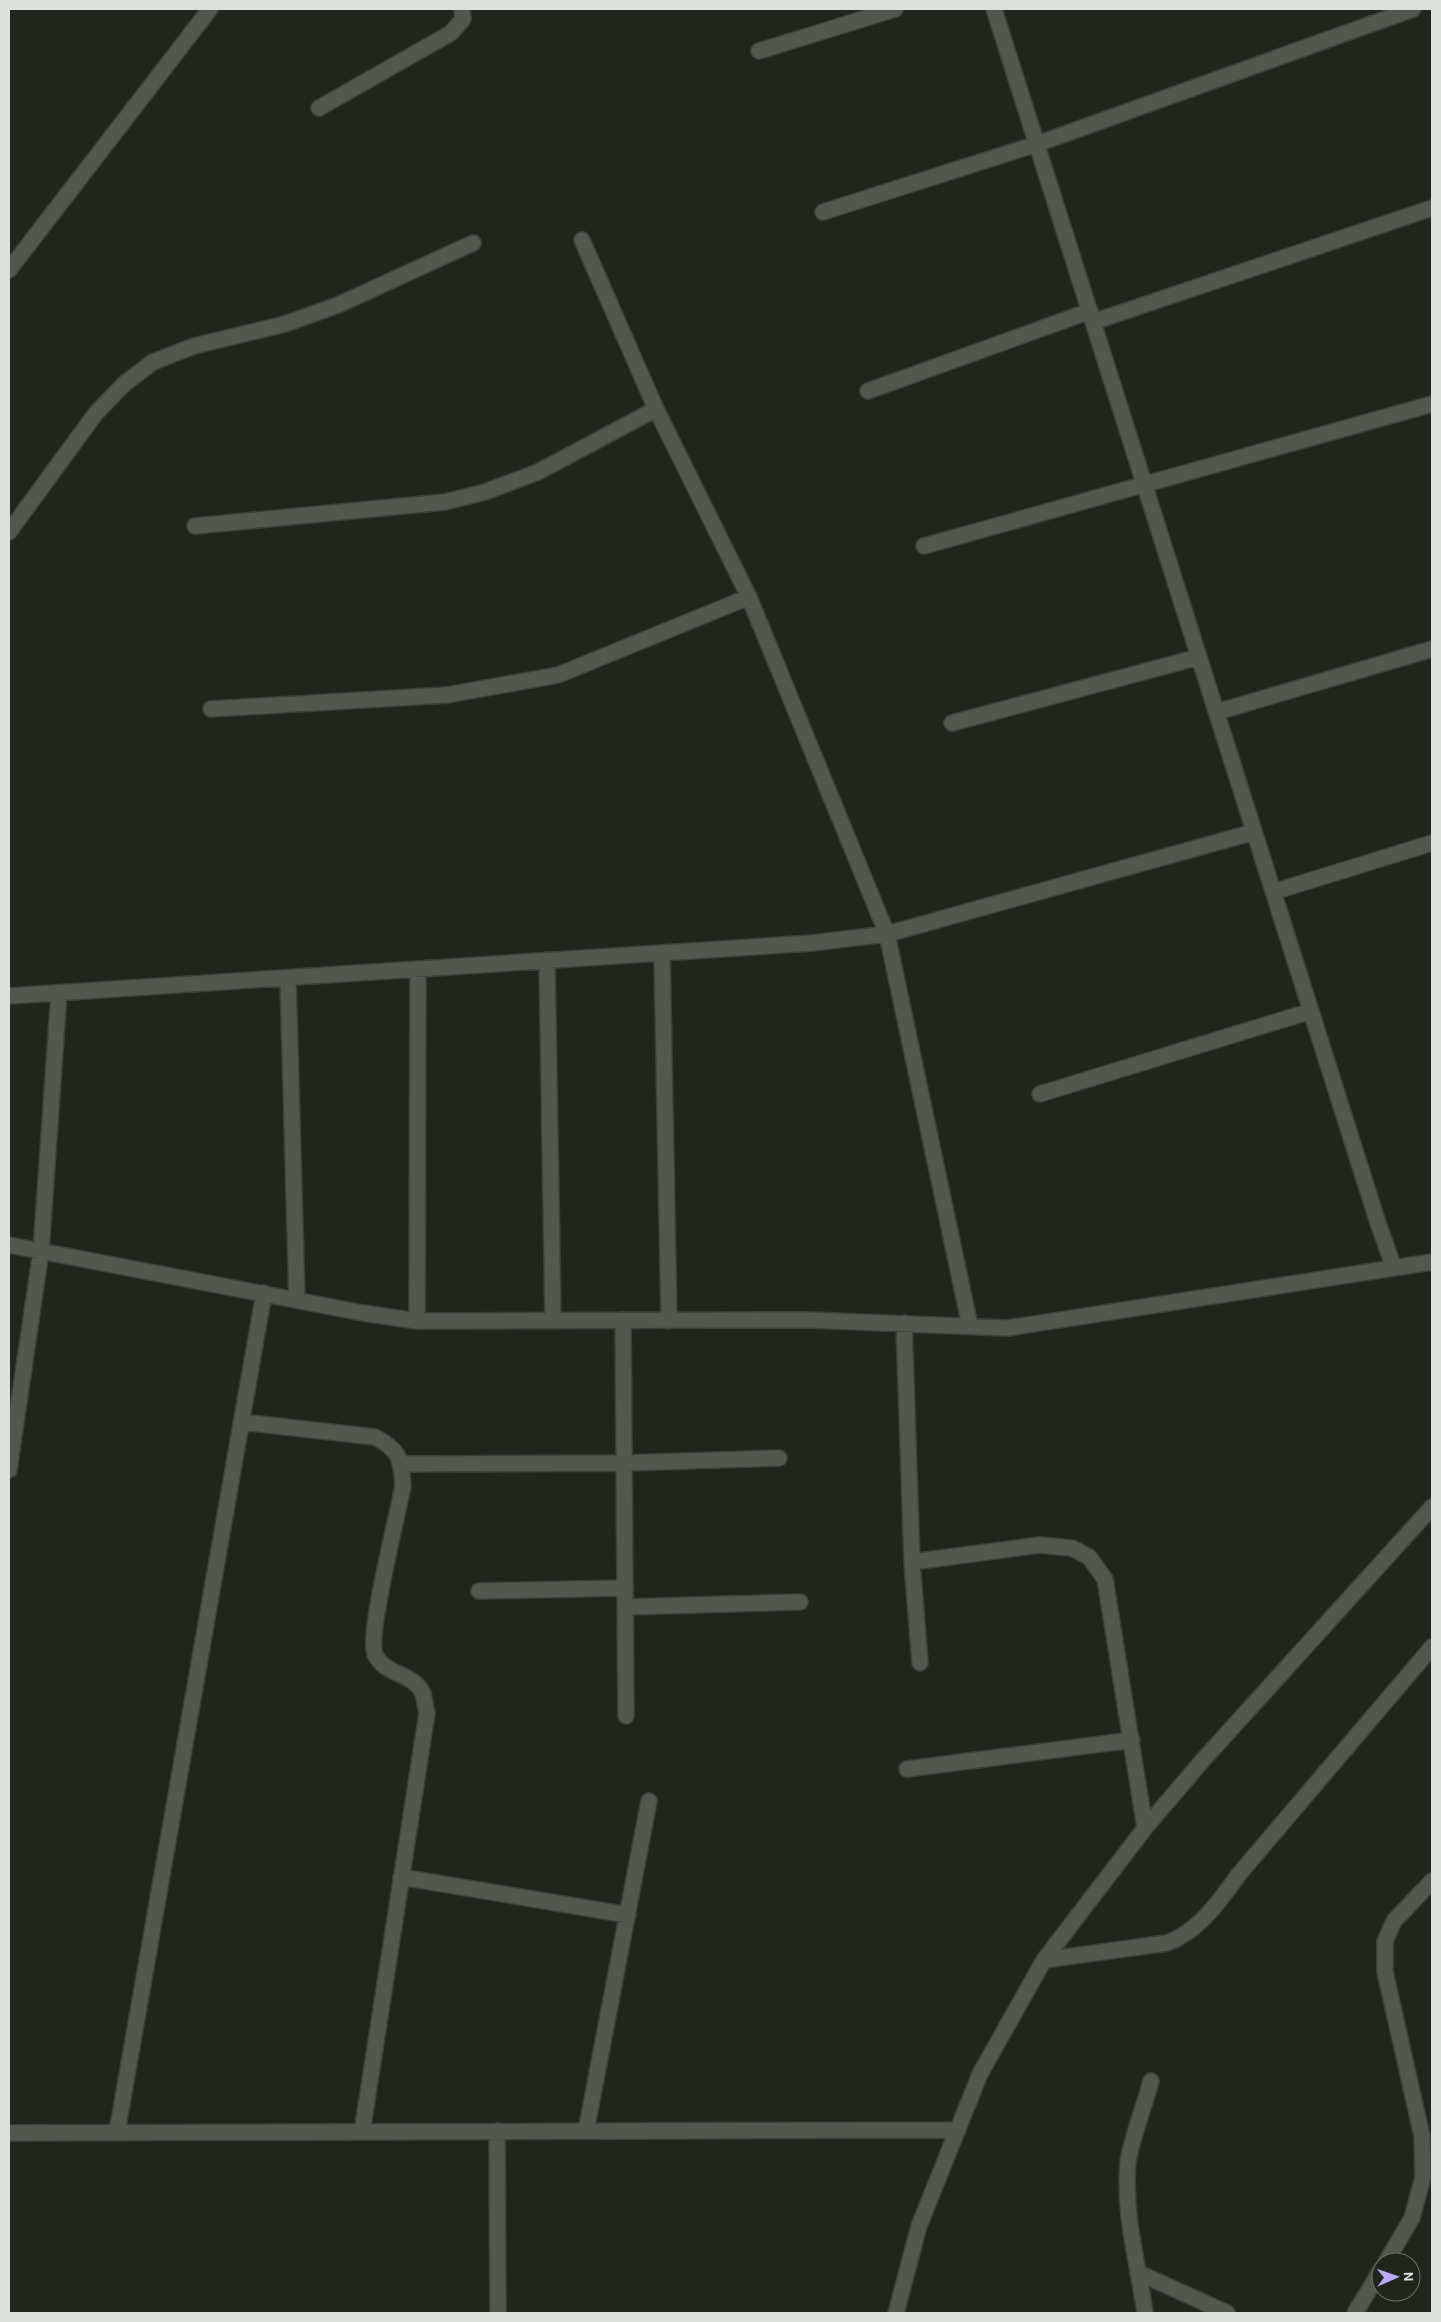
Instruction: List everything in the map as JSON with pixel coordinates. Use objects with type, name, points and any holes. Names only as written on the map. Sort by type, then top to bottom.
[{"type":"street","points":[[9,270],[210,9]]},
{"type":"street","points":[[319,108],[451,33],[463,19],[462,9]]},
{"type":"street","points":[[759,52],[895,9]]},
{"type":"street","points":[[994,9],[1378,1223],[1394,1268]]},
{"type":"street","points":[[823,212],[1037,144],[1413,9]]},
{"type":"street","points":[[868,390],[1432,208]]},
{"type":"street","points":[[582,240],[656,409],[749,598],[887,934],[970,1326]]},
{"type":"street","points":[[9,532],[96,413],[124,384],[153,362],[194,346],[285,324],[338,305],[472,243]]},
{"type":"street","points":[[924,546],[1432,404]]},
{"type":"street","points":[[195,526],[454,500],[485,492],[538,472],[656,409]]},
{"type":"street","points":[[211,709],[447,694],[558,675],[749,598]]},
{"type":"street","points":[[1217,712],[1432,648]]},
{"type":"street","points":[[952,723],[1199,657]]},
{"type":"street","points":[[9,996],[812,943],[887,934],[1254,832]]},
{"type":"street","points":[[1273,892],[1432,843]]},
{"type":"street","points":[[662,953],[669,1321]]},
{"type":"street","points":[[547,960],[553,1320]]},
{"type":"street","points":[[417,1321],[418,969]]},
{"type":"street","points":[[288,978],[297,1300]]},
{"type":"street","points":[[9,1470],[41,1251],[59,993]]},
{"type":"street","points":[[1040,1094],[1311,1011]]},
{"type":"street","points":[[9,1245],[363,1313],[417,1321],[623,1320],[904,1323],[1008,1328],[1432,1262]]},
{"type":"street","points":[[116,2132],[264,1293]]},
{"type":"street","points":[[623,1320],[626,1716]]},
{"type":"street","points":[[904,1323],[912,1562],[920,1663]]},
{"type":"street","points":[[242,1422],[374,1437],[392,1446],[401,1464],[403,1486],[374,1627],[374,1653],[384,1668],[411,1680],[422,1693],[426,1713],[362,2132]]},
{"type":"street","points":[[401,1464],[624,1463],[779,1458]]},
{"type":"street","points":[[896,2313],[919,2226],[980,2074],[1044,1960],[1145,1828],[1203,1760],[1432,1507]]},
{"type":"street","points":[[912,1562],[1040,1545],[1072,1548],[1088,1557],[1105,1579],[1145,1828]]},
{"type":"street","points":[[479,1591],[624,1588]]},
{"type":"street","points":[[625,1607],[800,1602]]},
{"type":"street","points":[[1044,1960],[1167,1943],[1184,1937],[1222,1898],[1246,1865],[1432,1647]]},
{"type":"street","points":[[907,1769],[1132,1740]]},
{"type":"street","points":[[586,2132],[649,1801]]},
{"type":"street","points":[[401,1877],[628,1915]]},
{"type":"street","points":[[1392,2252],[1412,2218],[1423,2177],[1422,2136],[1385,1972],[1385,1942],[1394,1920],[1432,1880]]},
{"type":"street","points":[[1144,2313],[1139,2273],[1128,2217],[1128,2161],[1151,2081]]},
{"type":"street","points":[[9,2133],[958,2130]]},
{"type":"street","points":[[498,2131],[498,2313]]},
{"type":"street","points":[[1139,2273],[1227,2313]]},
{"type":"street","points":[[1355,2313],[1371,2287]]}]
